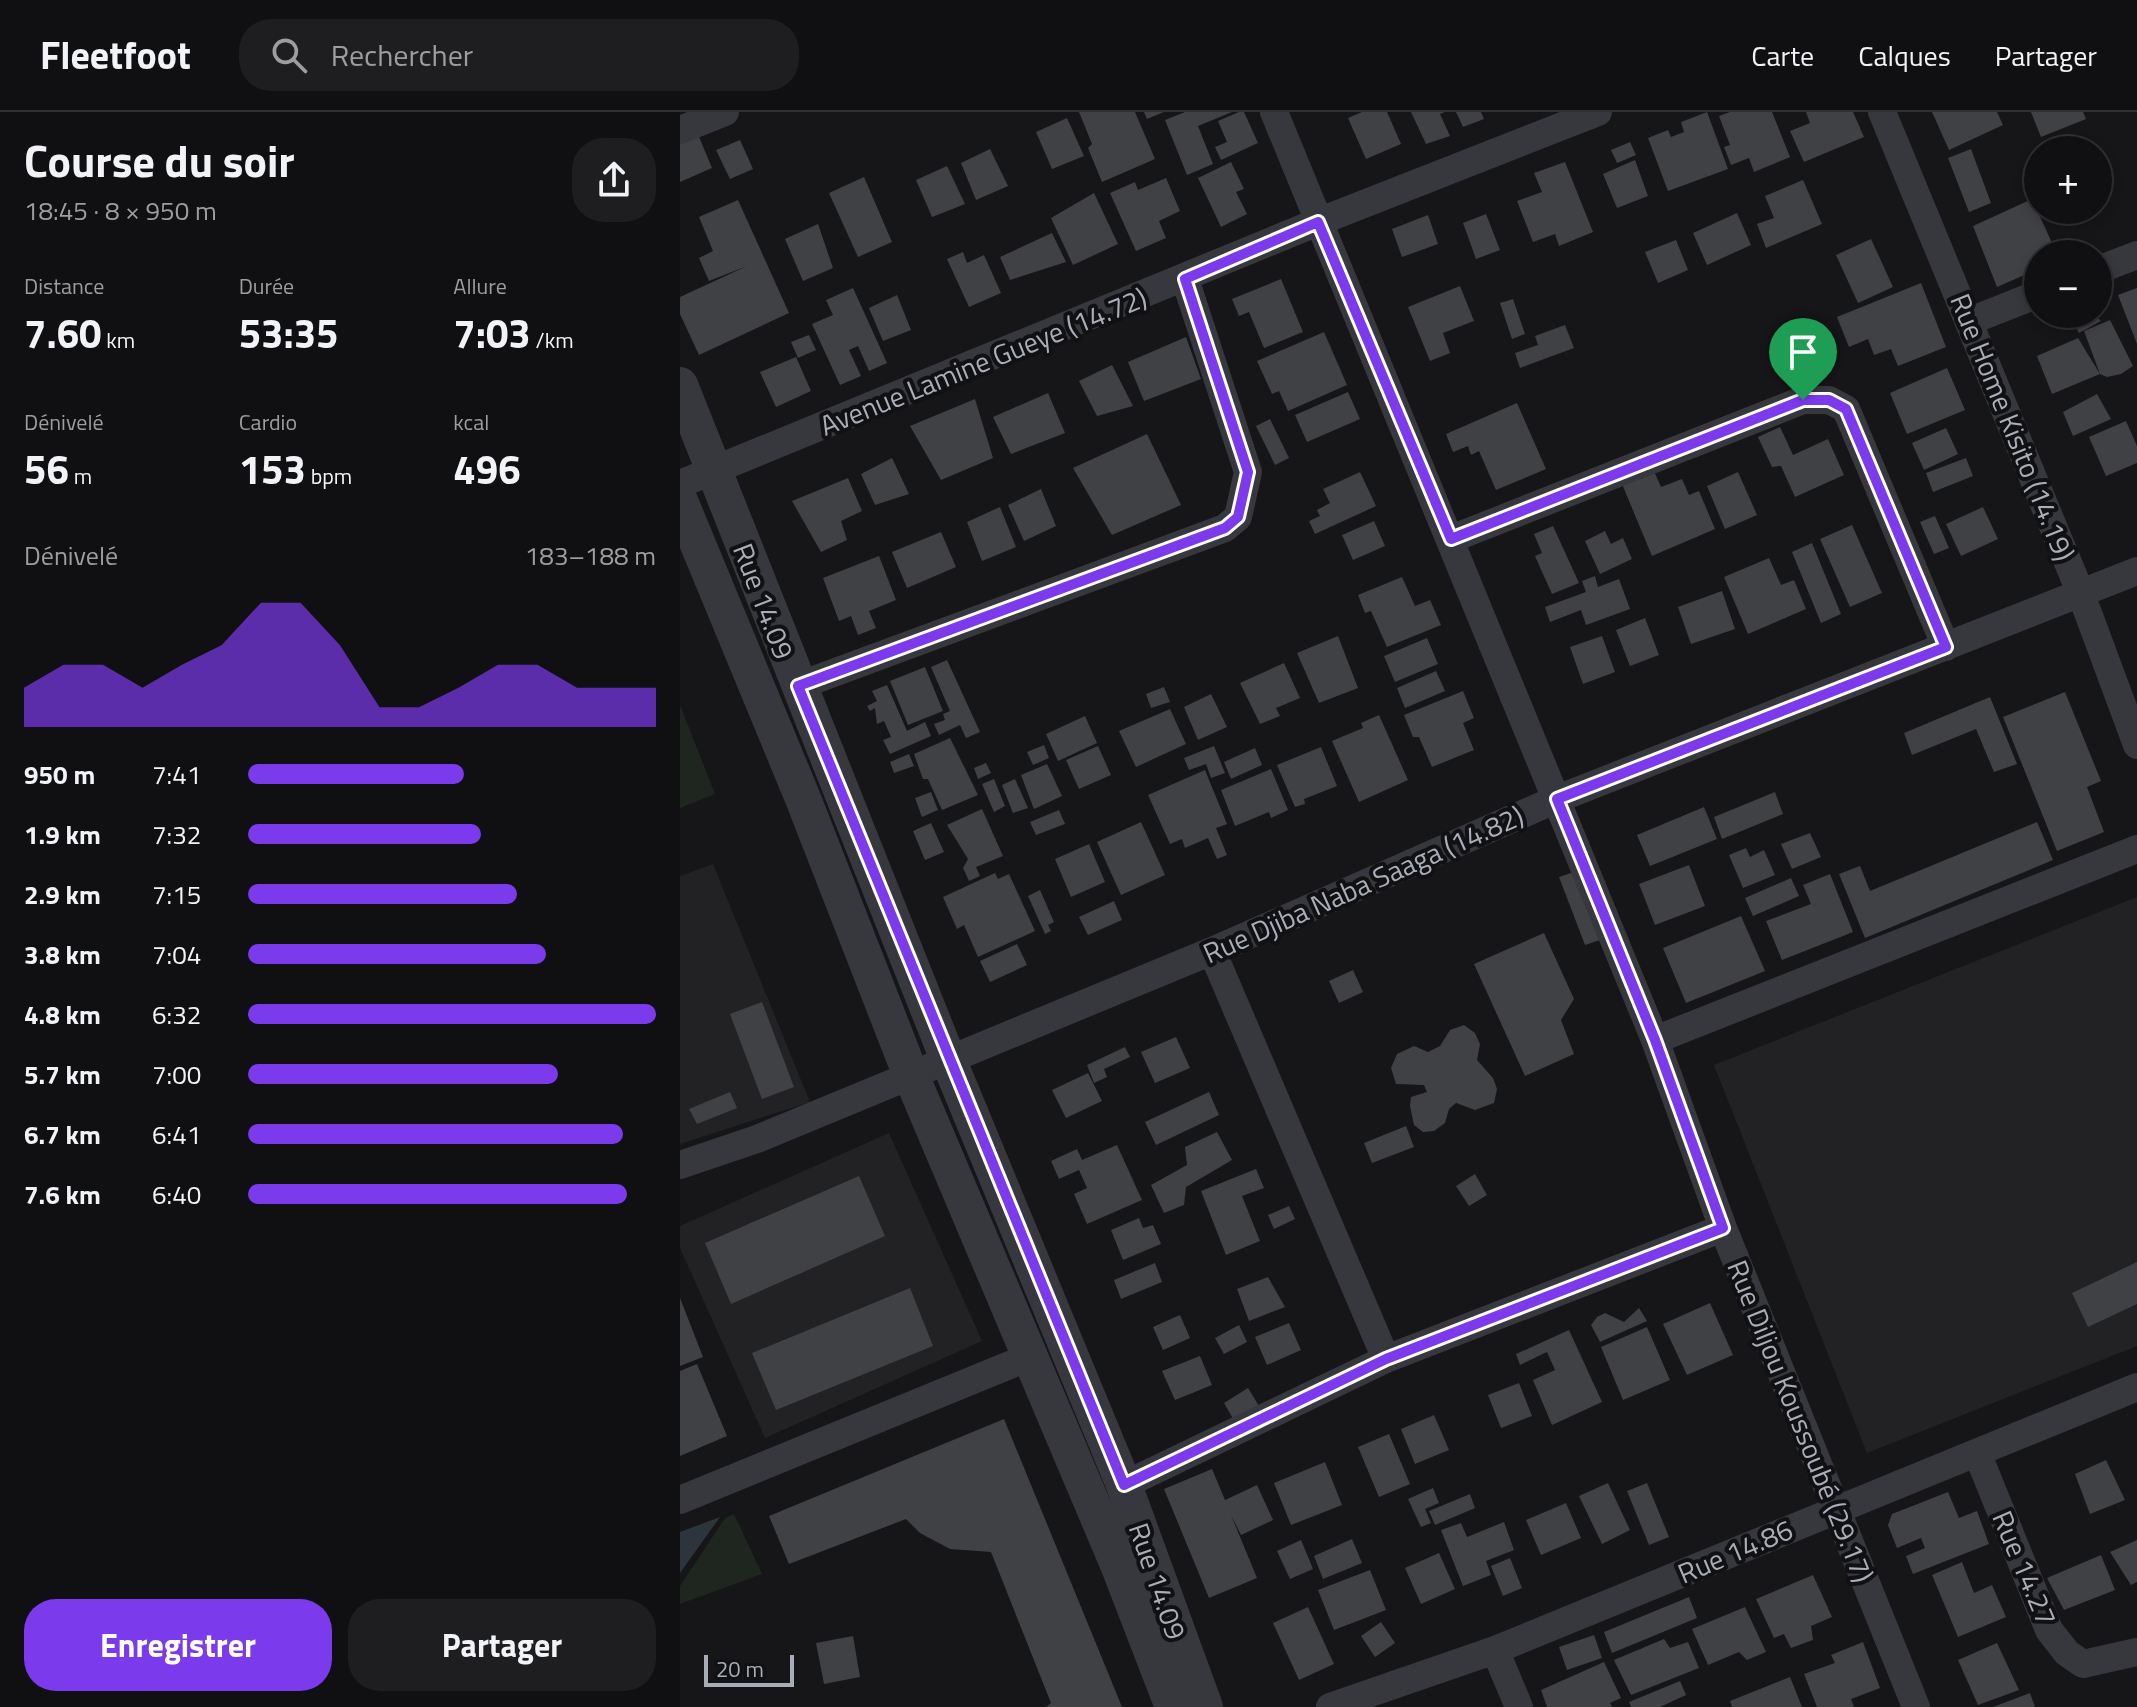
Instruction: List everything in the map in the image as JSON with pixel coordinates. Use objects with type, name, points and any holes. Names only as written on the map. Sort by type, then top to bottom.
[{"type":"street","points":[[680,130],[725,112]]},
{"type":"street","name":"Rue Diljou Koussoubé (29.17)","points":[[1274,112],[1655,1040],[1723,1228],[1916,1707]]},
{"type":"street","name":"Avenue Lamine Gueye (14.72)","points":[[680,484],[1318,222],[1598,112]]},
{"type":"street","name":"Rue Home Kisito (14.19)","points":[[1882,112],[2081,594],[2137,745]]},
{"type":"street","points":[[2112,265],[2137,255]]},
{"type":"street","points":[[798,686],[1225,528],[1238,517],[1248,472],[1185,279]]},
{"type":"street","points":[[1970,321],[2024,300]]},
{"type":"street","name":"Rue 14.09","points":[[680,385],[948,1059],[1124,1485],[1205,1707]]},
{"type":"street","points":[[1451,539],[1803,400],[1829,400],[1846,409],[1946,647]]},
{"type":"street","name":"Rue 14.09","points":[[680,501],[804,801],[910,1073],[1114,1554],[1173,1707]]},
{"type":"street","name":"Rue Djiba Naba Saaga (14.82)","points":[[680,1165],[757,1139],[910,1073],[1212,951],[1557,799],[2137,571]]},
{"type":"street","points":[[1655,1040],[2137,849]]},
{"type":"street","points":[[1212,951],[1386,1359]]},
{"type":"street","points":[[1124,1485],[1386,1359],[1723,1228]]},
{"type":"street","points":[[680,1500],[1029,1357]]},
{"type":"street","name":"Rue 14.86","points":[[1330,1707],[1495,1650],[1836,1508],[1978,1455],[2137,1387]]},
{"type":"street","name":"Rue 14.27","points":[[1978,1455],[2049,1630],[2067,1653],[2083,1664],[2137,1652]]},
{"type":"street","points":[[1495,1650],[1519,1707]]},
{"type":"shaded area","points":[[680,705],[715,794],[680,808]]},
{"type":"shaded area","points":[[713,864],[810,1102],[680,1144],[680,876]]},
{"type":"shaded area","points":[[2137,897],[2137,1346],[1867,1453],[1714,1065]]},
{"type":"shaded area","points":[[889,1133],[982,1341],[765,1438],[680,1248],[680,1226]]},
{"type":"shaded area","points":[[734,1514],[762,1574],[680,1604],[680,1586],[725,1518]]},
{"type":"shaded area","points":[[720,1517],[680,1573],[680,1532]]},
{"type":"building","points":[[1079,112],[1135,112],[1155,159],[1102,182],[1088,148],[1092,144]]},
{"type":"building","points":[[1144,112],[1164,112],[1147,119]]},
{"type":"building","points":[[1185,112],[1232,112],[1198,126],[1213,164],[1187,175],[1165,120]]},
{"type":"building","points":[[1244,112],[1258,143],[1221,160],[1215,147],[1227,142],[1218,121]]},
{"type":"building","points":[[1362,112],[1387,112],[1401,144],[1366,159],[1348,118]]},
{"type":"building","points":[[1411,112],[1445,112],[1440,114],[1450,136],[1426,144]]},
{"type":"building","points":[[1456,112],[1481,112],[1484,119],[1463,127]]},
{"type":"building","points":[[1707,112],[1728,169],[1668,191],[1648,138],[1668,130],[1671,137],[1684,132],[1681,122]]},
{"type":"building","points":[[1730,112],[1772,112],[1790,157],[1754,172],[1749,158],[1731,165],[1724,147],[1730,145],[1719,116]]},
{"type":"building","points":[[1806,112],[1853,112],[1864,137],[1804,162],[1790,131],[1810,123]]},
{"type":"building","points":[[1932,112],[1997,112],[2003,125],[1949,150]]},
{"type":"building","points":[[2031,112],[2083,112],[2086,119],[2041,136]]},
{"type":"building","points":[[1067,118],[1084,156],[1052,169],[1036,132]]},
{"type":"building","points":[[697,132],[712,168],[680,182],[680,139]]},
{"type":"building","points":[[740,140],[753,169],[730,179],[716,150]]},
{"type":"building","points":[[1630,142],[1636,155],[1617,163],[1611,150]]},
{"type":"building","points":[[990,149],[1008,186],[976,200],[961,163]]},
{"type":"building","points":[[1971,149],[1991,203],[1969,212],[1948,158]]},
{"type":"building","points":[[1635,160],[1648,196],[1617,208],[1603,174]]},
{"type":"building","points":[[1231,162],[1244,189],[1236,192],[1247,214],[1221,227],[1198,178]]},
{"type":"building","points":[[1565,162],[1593,232],[1559,246],[1555,234],[1533,242],[1517,201],[1542,192],[1534,173]]},
{"type":"building","points":[[947,166],[965,204],[932,217],[916,180]]},
{"type":"building","points":[[864,177],[892,242],[858,257],[829,193]]},
{"type":"building","points":[[1166,178],[1180,211],[1159,221],[1166,238],[1136,251],[1110,193],[1135,182],[1138,190]]},
{"type":"building","points":[[1803,180],[1822,224],[1766,248],[1757,224],[1774,218],[1765,196]]},
{"type":"building","points":[[1094,193],[1118,244],[1073,265],[1051,218]]},
{"type":"building","points":[[738,200],[789,313],[699,355],[680,314],[680,297],[747,266],[709,281],[699,258],[713,251],[699,217]]},
{"type":"building","points":[[2024,203],[2024,224],[2043,224],[2051,240],[2024,240],[2024,275],[1997,287],[1973,226]]},
{"type":"building","points":[[1737,213],[1751,245],[1707,265],[1693,233]]},
{"type":"building","points":[[1486,214],[1500,250],[1476,259],[1463,223]]},
{"type":"building","points":[[1428,215],[1438,244],[1402,257],[1392,229]]},
{"type":"building","points":[[818,224],[833,268],[803,281],[785,239]]},
{"type":"building","points":[[1052,233],[1066,262],[1010,280],[1000,257]]},
{"type":"building","points":[[1871,239],[1893,287],[1858,303],[1836,255]]},
{"type":"building","points":[[1676,240],[1688,270],[1658,283],[1645,252]]},
{"type":"building","points":[[963,252],[967,263],[984,255],[1001,293],[969,307],[947,259]]},
{"type":"building","points":[[1281,279],[1303,332],[1264,348],[1249,312],[1239,316],[1232,299]]},
{"type":"building","points":[[1921,283],[1946,347],[1898,366],[1891,349],[1874,355],[1868,339],[1849,347],[1837,317]]},
{"type":"building","points":[[1460,286],[1474,321],[1443,333],[1450,353],[1430,361],[1408,307]]},
{"type":"building","points":[[853,288],[887,363],[869,371],[858,346],[849,350],[861,376],[840,385],[812,324],[833,315],[826,300]]},
{"type":"building","points":[[2137,288],[2137,344],[2118,295]]},
{"type":"building","points":[[897,295],[911,330],[883,341],[869,308]]},
{"type":"building","points":[[1513,299],[1525,334],[1512,339],[1500,303]]},
{"type":"building","points":[[2112,324],[2133,366],[2121,374],[2107,377],[2100,374],[2084,331],[2112,328]]},
{"type":"building","points":[[1565,325],[1574,348],[1520,368],[1515,353],[1538,345],[1535,336]]},
{"type":"building","points":[[1324,332],[1347,385],[1288,411],[1279,391],[1272,394],[1257,361]]},
{"type":"building","points":[[809,335],[816,350],[798,358],[791,342]]},
{"type":"building","points":[[1186,337],[1201,379],[1144,401],[1128,362]]},
{"type":"building","points":[[2078,338],[2100,374],[2052,394],[2037,356]]},
{"type":"building","points":[[796,357],[811,391],[776,407],[760,372]]},
{"type":"building","points":[[1112,365],[1133,406],[1097,416],[1079,381]]},
{"type":"building","points":[[1947,368],[1965,410],[1907,434],[1890,393]]},
{"type":"building","points":[[1348,392],[1360,419],[1307,442],[1295,415]]},
{"type":"building","points":[[1048,393],[1065,433],[1011,454],[993,417]]},
{"type":"building","points":[[2097,394],[2111,419],[2073,436],[2063,412]]},
{"type":"building","points":[[975,399],[993,458],[941,480],[910,426]]},
{"type":"building","points":[[1517,403],[1546,469],[1496,490],[1479,451],[1471,455],[1468,446],[1453,452],[1446,434]]},
{"type":"building","points":[[1270,419],[1289,458],[1275,465],[1256,426]]},
{"type":"building","points":[[2126,421],[2137,446],[2137,463],[2106,476],[2089,437]]},
{"type":"building","points":[[1780,427],[1793,455],[1828,439],[1844,475],[1795,497],[1781,466],[1772,467],[1758,437]]},
{"type":"building","points":[[1946,428],[1958,454],[1924,470],[1912,443]]},
{"type":"building","points":[[1147,434],[1181,505],[1112,535],[1073,468]]},
{"type":"building","points":[[892,458],[909,494],[875,505],[861,474]]},
{"type":"building","points":[[1966,458],[1973,476],[1933,492],[1926,473]]},
{"type":"building","points":[[1654,471],[1661,487],[1682,479],[1689,495],[1699,491],[1715,529],[1652,556],[1622,484]]},
{"type":"building","points":[[1360,472],[1376,506],[1315,534],[1309,521],[1320,516],[1317,510],[1330,503],[1323,489]]},
{"type":"building","points":[[1738,472],[1757,515],[1725,529],[1707,486]]},
{"type":"building","points":[[848,478],[862,511],[841,521],[847,540],[821,552],[792,501]]},
{"type":"building","points":[[1041,489],[1056,526],[1024,541],[1008,505]]},
{"type":"building","points":[[1000,507],[1016,547],[982,561],[967,522]]},
{"type":"building","points":[[1983,507],[1998,539],[1961,556],[1946,524]]},
{"type":"building","points":[[1935,516],[1949,548],[1934,554],[1920,522]]},
{"type":"building","points":[[1374,521],[1385,546],[1353,560],[1342,535]]},
{"type":"building","points":[[1852,525],[1882,593],[1850,607],[1820,539]]},
{"type":"building","points":[[1553,526],[1579,583],[1552,594],[1535,556],[1542,553],[1534,534]]},
{"type":"building","points":[[1605,531],[1611,544],[1623,538],[1632,559],[1600,574],[1585,541]]},
{"type":"building","points":[[941,532],[956,567],[907,588],[892,552]]},
{"type":"building","points":[[1812,543],[1841,614],[1821,623],[1792,552]]},
{"type":"building","points":[[879,556],[896,600],[869,611],[876,628],[858,635],[851,616],[839,621],[823,578]]},
{"type":"building","points":[[1769,558],[1781,585],[1794,580],[1806,609],[1748,634],[1724,577]]},
{"type":"building","points":[[1595,576],[1598,587],[1619,579],[1630,609],[1586,625],[1581,610],[1550,622],[1545,607],[1586,592],[1582,581]]},
{"type":"building","points":[[1402,577],[1415,606],[1430,600],[1441,625],[1387,647],[1371,611],[1365,613],[1358,595]]},
{"type":"building","points":[[1722,591],[1735,629],[1691,644],[1678,607]]},
{"type":"building","points":[[1645,618],[1659,655],[1630,666],[1616,630]]},
{"type":"building","points":[[1338,636],[1358,688],[1319,703],[1297,653]]},
{"type":"building","points":[[1602,636],[1615,672],[1583,684],[1570,647]]},
{"type":"building","points":[[1427,638],[1438,664],[1395,682],[1384,656]]},
{"type":"building","points":[[947,660],[980,732],[966,738],[960,725],[939,735],[934,724],[945,720],[943,714],[950,711],[931,667]]},
{"type":"building","points":[[1284,663],[1300,698],[1276,708],[1280,716],[1260,724],[1240,683]]},
{"type":"building","points":[[925,667],[943,711],[908,725],[890,681]]},
{"type":"building","points":[[1436,671],[1445,691],[1405,708],[1397,688]]},
{"type":"building","points":[[887,685],[907,731],[925,722],[931,736],[890,754],[883,740],[891,737],[884,721],[877,724],[875,708],[870,711],[867,706],[877,701],[872,691]]},
{"type":"building","points":[[1164,687],[1170,702],[1151,708],[1146,694]]},
{"type":"building","points":[[1463,691],[1474,718],[1463,723],[1474,750],[1432,767],[1419,737],[1413,737],[1404,715]]},
{"type":"building","points":[[2065,692],[2101,781],[2087,787],[2104,832],[2057,851],[2003,717]]},
{"type":"building","points":[[1211,694],[1227,727],[1198,740],[1184,707]]},
{"type":"building","points":[[1990,697],[2017,764],[1994,772],[1976,729],[1912,755],[1904,733]]},
{"type":"building","points":[[1170,709],[1186,744],[1136,767],[1119,731]]},
{"type":"building","points":[[1379,715],[1408,780],[1359,802],[1332,741],[1363,728],[1361,723]]},
{"type":"building","points":[[1085,716],[1097,743],[1058,761],[1046,734]]},
{"type":"building","points":[[950,738],[978,795],[942,810],[928,779],[923,779],[914,754]]},
{"type":"building","points":[[1044,745],[1049,758],[1033,765],[1027,752]]},
{"type":"building","points":[[1098,746],[1111,775],[1079,789],[1066,760]]},
{"type":"building","points":[[1214,746],[1225,773],[1211,778],[1206,764],[1189,770],[1184,758]]},
{"type":"building","points":[[1321,747],[1337,786],[1304,799],[1305,804],[1295,807],[1277,765]]},
{"type":"building","points":[[1255,748],[1262,765],[1231,779],[1224,762]]},
{"type":"building","points":[[909,754],[914,766],[894,773],[890,762]]},
{"type":"building","points":[[986,763],[991,773],[978,779],[974,768]]},
{"type":"building","points":[[1047,764],[1062,796],[1034,809],[1021,775]]},
{"type":"building","points":[[1271,769],[1288,810],[1271,818],[1269,812],[1235,826],[1221,790]]},
{"type":"building","points":[[1205,770],[1227,824],[1216,828],[1227,855],[1217,859],[1208,838],[1185,848],[1182,839],[1170,844],[1148,795]]},
{"type":"building","points":[[994,779],[1005,806],[994,812],[982,784]]},
{"type":"building","points":[[1015,779],[1028,808],[1013,813],[1002,785]]},
{"type":"building","points":[[931,792],[938,810],[922,817],[915,798]]},
{"type":"building","points":[[1775,792],[1783,814],[1722,839],[1714,817]]},
{"type":"building","points":[[1704,807],[1717,839],[1650,866],[1637,835]]},
{"type":"building","points":[[982,809],[1003,856],[976,867],[980,876],[969,881],[963,868],[968,859],[947,825]]},
{"type":"building","points":[[1059,810],[1065,824],[1036,835],[1030,822]]},
{"type":"building","points":[[1141,822],[1165,875],[1121,895],[1097,842]]},
{"type":"building","points":[[2037,822],[2053,860],[1865,938],[1839,874],[1860,866],[1870,891]]},
{"type":"building","points":[[931,823],[944,852],[925,860],[913,831]]},
{"type":"building","points":[[1810,833],[1821,857],[1792,869],[1781,844]]},
{"type":"building","points":[[1089,844],[1105,882],[1071,897],[1055,859]]},
{"type":"building","points":[[1746,848],[1750,857],[1764,850],[1775,875],[1743,888],[1729,855]]},
{"type":"building","points":[[1689,865],[1705,906],[1655,925],[1639,884]]},
{"type":"building","points":[[1577,871],[1603,939],[1585,945],[1559,877]]},
{"type":"building","points":[[995,873],[998,879],[1009,874],[1035,931],[978,957],[964,925],[957,929],[943,897]]},
{"type":"building","points":[[1830,874],[1853,932],[1782,960],[1766,921],[1811,904],[1803,885]]},
{"type":"building","points":[[1791,878],[1799,896],[1753,916],[1745,898]]},
{"type":"building","points":[[1040,890],[1054,922],[1048,925],[1051,931],[1045,934],[1028,896]]},
{"type":"building","points":[[1114,901],[1122,920],[1088,935],[1079,917]]},
{"type":"building","points":[[1741,916],[1765,971],[1686,1003],[1663,948]]},
{"type":"building","points":[[1544,933],[1574,999],[1561,1020],[1574,1054],[1525,1076],[1474,964]]},
{"type":"building","points":[[1017,944],[1027,965],[990,982],[980,961]]},
{"type":"building","points":[[1353,970],[1363,992],[1339,1003],[1329,981]]},
{"type":"building","points":[[762,1002],[794,1087],[762,1099],[730,1014]]},
{"type":"building","points":[[1464,1025],[1475,1033],[1480,1044],[1477,1060],[1493,1078],[1497,1089],[1494,1103],[1475,1110],[1456,1103],[1449,1109],[1445,1123],[1434,1131],[1423,1132],[1414,1125],[1410,1106],[1411,1097],[1427,1092],[1424,1085],[1396,1084],[1391,1068],[1397,1054],[1414,1046],[1428,1052],[1440,1046],[1450,1030]]},
{"type":"building","points":[[1176,1037],[1190,1068],[1155,1083],[1141,1052]]},
{"type":"building","points":[[1125,1047],[1130,1057],[1104,1069],[1107,1077],[1094,1083],[1087,1065]]},
{"type":"building","points":[[1088,1073],[1102,1101],[1066,1118],[1052,1090]]},
{"type":"building","points":[[730,1092],[737,1108],[697,1124],[689,1109]]},
{"type":"building","points":[[1209,1092],[1219,1115],[1156,1145],[1145,1122]]},
{"type":"building","points":[[1406,1126],[1414,1147],[1372,1163],[1364,1143]]},
{"type":"building","points":[[1217,1132],[1232,1160],[1186,1187],[1184,1205],[1164,1213],[1151,1185],[1187,1165],[1185,1147]]},
{"type":"building","points":[[1117,1145],[1142,1200],[1087,1224],[1074,1194],[1087,1188],[1079,1170],[1059,1179],[1051,1161],[1077,1149],[1082,1160]]},
{"type":"building","points":[[1256,1169],[1264,1188],[1242,1196],[1260,1241],[1226,1255],[1201,1191]]},
{"type":"building","points":[[1475,1174],[1487,1195],[1469,1206],[1456,1186]]},
{"type":"building","points":[[859,1176],[885,1236],[731,1304],[705,1243]]},
{"type":"building","points":[[1289,1206],[1295,1219],[1274,1229],[1268,1215]]},
{"type":"building","points":[[1139,1218],[1143,1228],[1153,1225],[1161,1244],[1123,1260],[1111,1230]]},
{"type":"building","points":[[2137,1262],[2137,1304],[2088,1327],[2072,1293]]},
{"type":"building","points":[[1155,1263],[1162,1282],[1121,1299],[1114,1280]]},
{"type":"building","points":[[1268,1277],[1285,1307],[1249,1321],[1237,1289]]},
{"type":"building","points":[[910,1288],[933,1346],[776,1410],[752,1353]]},
{"type":"building","points":[[680,1298],[703,1357],[680,1366]]},
{"type":"building","points":[[1710,1303],[1733,1355],[1687,1375],[1663,1324]]},
{"type":"building","points":[[1639,1308],[1647,1321],[1600,1342],[1591,1325],[1597,1317],[1605,1313],[1624,1322]]},
{"type":"building","points":[[1180,1315],[1190,1338],[1163,1350],[1153,1327]]},
{"type":"building","points":[[1289,1323],[1301,1350],[1267,1365],[1255,1337]]},
{"type":"building","points":[[1239,1325],[1247,1342],[1224,1354],[1215,1338]]},
{"type":"building","points":[[1647,1327],[1670,1380],[1623,1400],[1601,1347]]},
{"type":"building","points":[[1569,1330],[1602,1402],[1552,1425],[1533,1380],[1555,1370],[1547,1352],[1520,1365],[1516,1354]]},
{"type":"building","points":[[1200,1356],[1212,1385],[1175,1400],[1162,1371]]},
{"type":"building","points":[[697,1364],[727,1436],[680,1456],[680,1371]]},
{"type":"building","points":[[1519,1383],[1532,1416],[1501,1428],[1488,1395]]},
{"type":"building","points":[[1248,1388],[1259,1406],[1235,1422],[1224,1403]]},
{"type":"building","points":[[1434,1415],[1449,1450],[1415,1464],[1401,1429]]},
{"type":"building","points":[[1004,1419],[1122,1707],[1046,1707],[1051,1703],[991,1552],[950,1549],[920,1533],[906,1519],[789,1564],[769,1516]]},
{"type":"building","points":[[1389,1434],[1410,1484],[1379,1497],[1358,1447]]},
{"type":"building","points":[[2106,1460],[2125,1500],[2090,1514],[2075,1474]]},
{"type":"building","points":[[1325,1462],[1342,1505],[1291,1525],[1274,1483]]},
{"type":"building","points":[[1212,1469],[1225,1500],[1257,1485],[1273,1520],[1241,1535],[1231,1515],[1257,1578],[1209,1598],[1164,1489]]},
{"type":"building","points":[[1608,1483],[1630,1530],[1602,1544],[1579,1496]]},
{"type":"building","points":[[1647,1483],[1669,1537],[1649,1545],[1627,1491]]},
{"type":"building","points":[[1433,1488],[1439,1503],[1425,1509],[1431,1523],[1421,1527],[1408,1499]]},
{"type":"building","points":[[1948,1492],[1959,1518],[1977,1511],[1989,1544],[1913,1574],[1906,1556],[1925,1548],[1921,1538],[1897,1548],[1888,1525],[1892,1514]]},
{"type":"building","points":[[1470,1494],[1475,1508],[1435,1525],[1429,1511]]},
{"type":"building","points":[[1566,1503],[1581,1538],[1541,1555],[1526,1520]]},
{"type":"building","points":[[1504,1522],[1514,1550],[1486,1561],[1491,1575],[1463,1586],[1441,1530],[1461,1523],[1467,1537]]},
{"type":"building","points":[[1352,1539],[1362,1563],[1323,1579],[1314,1556]]},
{"type":"building","points":[[1301,1540],[1313,1569],[1290,1579],[1277,1551]]},
{"type":"building","points":[[2137,1540],[2137,1582],[2131,1585],[2110,1552]]},
{"type":"building","points":[[1439,1553],[1455,1589],[1421,1604],[1405,1568]]},
{"type":"building","points":[[2101,1555],[2115,1590],[2064,1610],[2047,1578]]},
{"type":"building","points":[[1510,1558],[1522,1588],[1503,1596],[1491,1566]]},
{"type":"building","points":[[1962,1562],[1974,1593],[1992,1585],[2006,1617],[1958,1637],[1932,1575]]},
{"type":"building","points":[[1370,1570],[1386,1610],[1334,1630],[1318,1590]]},
{"type":"building","points":[[1813,1575],[1832,1617],[1811,1626],[1813,1640],[1791,1648],[1784,1634],[1774,1638],[1756,1599]]},
{"type":"building","points":[[1689,1597],[1697,1618],[1612,1653],[1604,1632]]},
{"type":"building","points":[[1308,1607],[1334,1664],[1299,1680],[1273,1623]]},
{"type":"building","points":[[1745,1607],[1766,1652],[1747,1660],[1739,1652],[1708,1665],[1692,1629]]},
{"type":"building","points":[[1381,1622],[1395,1643],[1375,1657],[1361,1636]]},
{"type":"building","points":[[1594,1635],[1602,1658],[1567,1670],[1559,1647]]},
{"type":"building","points":[[853,1636],[860,1677],[824,1684],[816,1643]]},
{"type":"building","points":[[1664,1639],[1670,1648],[1688,1642],[1699,1668],[1631,1695],[1614,1660]]},
{"type":"building","points":[[1863,1642],[1880,1688],[1851,1699],[1854,1707],[1817,1707],[1804,1674],[1835,1663],[1831,1655]]},
{"type":"building","points":[[1997,1643],[2019,1690],[1978,1705],[1958,1660]]},
{"type":"building","points":[[1604,1662],[1621,1698],[1610,1703],[1612,1707],[1547,1707],[1541,1690]]},
{"type":"building","points":[[1790,1677],[1802,1707],[1732,1707],[1730,1701]]},
{"type":"building","points":[[1680,1681],[1686,1695],[1660,1707],[1631,1707],[1629,1702]]},
{"type":"building","points":[[2030,1693],[2035,1707],[1993,1707]]},
{"type":"route","points":[[1318,222],[1451,539],[1803,400],[1829,400],[1846,409],[1946,647],[1557,799],[1655,1040],[1723,1228],[1386,1359],[1124,1485],[798,686],[1225,528],[1238,517],[1245,498],[1248,472],[1185,279],[1318,222]]}]
